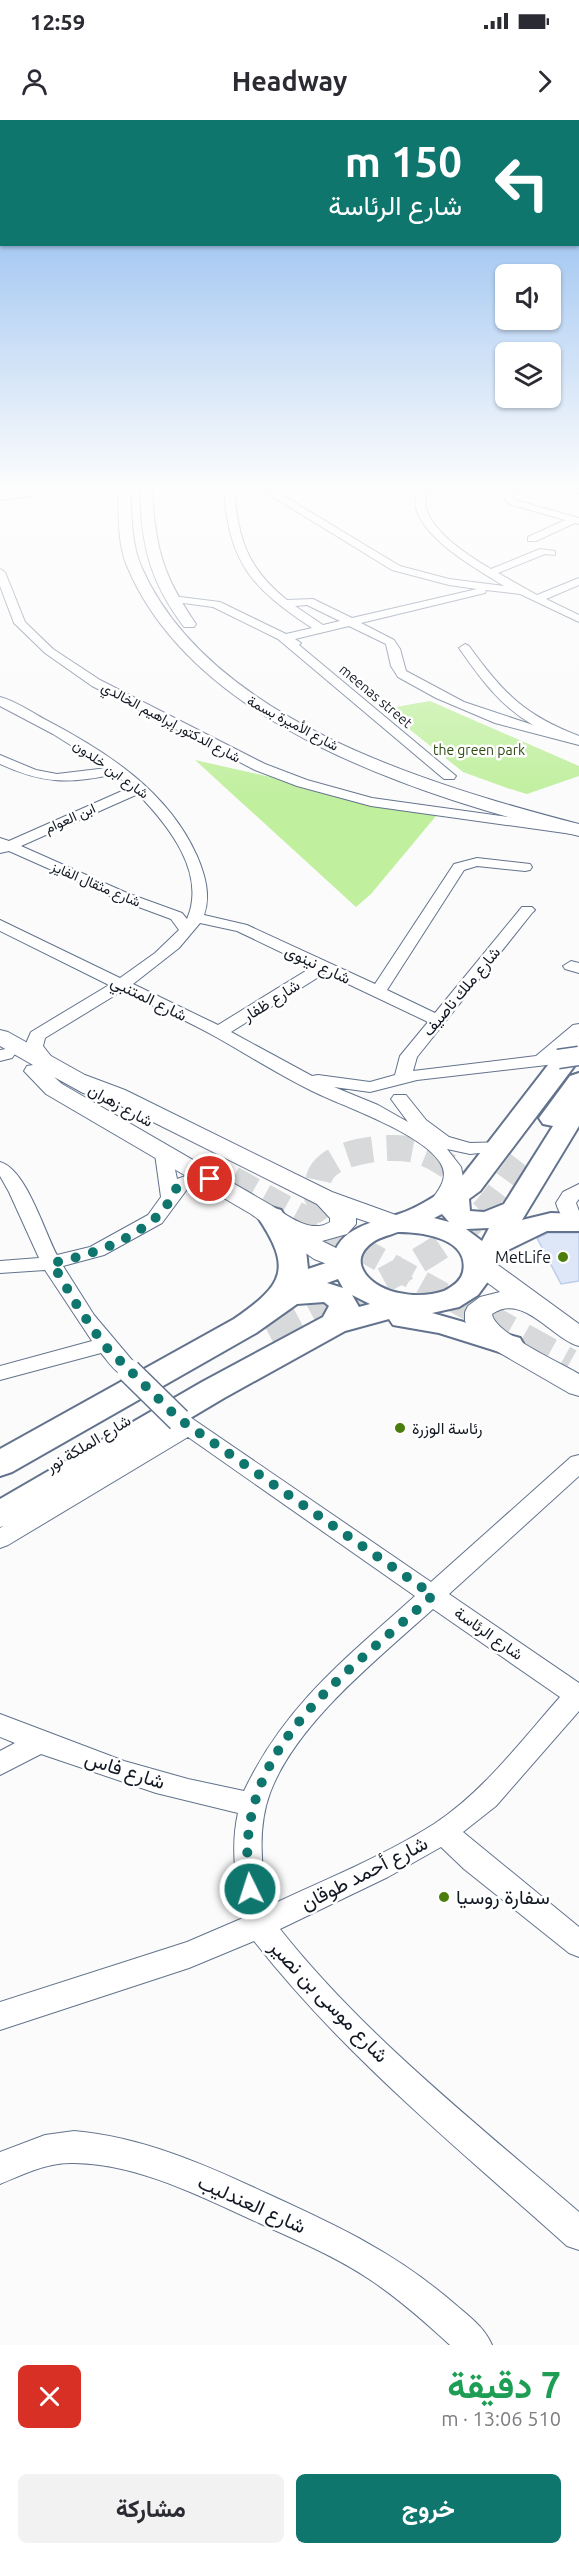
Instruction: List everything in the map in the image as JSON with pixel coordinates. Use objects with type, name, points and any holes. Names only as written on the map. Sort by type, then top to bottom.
[{"type":"highway","points":[[510,1155],[550,1078],[567,1056]]},
{"type":"highway","points":[[399,1223],[446,1200],[477,1176],[510,1155],[579,1081]]},
{"type":"highway","points":[[0,1515],[222,1385],[323,1331],[409,1306],[436,1304],[455,1298],[468,1288],[477,1276],[483,1257],[579,1106]]},
{"type":"highway","points":[[446,1200],[456,1214],[465,1220],[485,1221],[514,1210]]},
{"type":"highway","points":[[483,1257],[542,1222],[559,1220],[579,1223]]},
{"type":"highway","points":[[274,1319],[295,1262],[280,1222]]},
{"type":"highway","points":[[409,1306],[386,1302],[364,1291],[349,1277],[345,1264],[348,1249],[359,1237],[375,1228],[399,1223],[424,1224],[443,1228],[459,1237],[483,1257]]},
{"type":"highway","points":[[274,1319],[326,1271],[345,1264]]},
{"type":"highway","points":[[0,1464],[215,1344],[274,1319],[318,1292],[336,1296],[344,1305],[343,1311],[323,1331]]},
{"type":"highway","points":[[323,1331],[396,1318],[432,1321],[501,1341]]},
{"type":"highway","name":"شارع الملكة نور","points":[[0,1479],[274,1319]]},
{"type":"highway","name":"شارع الملكة نور","points":[[0,1497],[169,1395],[274,1319]]},
{"type":"main road","name":"شارع الأميرة بسمة","points":[[149,593],[165,620],[197,659],[253,703],[325,742],[426,785],[504,810],[579,830]]},
{"type":"main road","name":"شارع الأميرة بسمة","points":[[169,593],[187,622],[211,649],[264,691],[359,741],[449,776],[519,799],[579,815]]},
{"type":"main road","name":"شارع زهران","points":[[1,1049],[42,1068],[229,1176]]},
{"type":"main road","name":"شارع زهران","points":[[42,1068],[76,1080],[229,1176]]},
{"type":"main road","points":[[42,1068],[54,1089],[164,1154],[229,1176],[280,1222],[322,1253],[345,1264]]},
{"type":"main road","points":[[76,1080],[123,1098],[324,1198],[399,1223]]},
{"type":"main road","points":[[280,1222],[323,1233],[340,1227],[343,1224],[343,1217],[324,1198]]},
{"type":"main road","points":[[483,1257],[532,1304],[579,1337]]},
{"type":"main road","points":[[501,1341],[479,1322],[477,1312],[491,1302],[505,1300],[532,1304]]},
{"type":"main road","points":[[409,1306],[576,1373]]},
{"type":"street","name":"شارع الدكتور إبراهيم الخالدي","points":[[7,593],[15,616],[26,631],[62,661],[96,683],[260,767],[340,794],[391,804],[579,830]]},
{"type":"street","points":[[271,593],[282,604],[321,629]]},
{"type":"street","points":[[283,638],[473,593]]},
{"type":"street","points":[[525,593],[579,619]]},
{"type":"street","points":[[537,599],[551,593]]},
{"type":"street","points":[[172,599],[216,604],[308,648]]},
{"type":"street","points":[[282,604],[309,601],[393,644],[394,659],[399,671],[433,691],[490,719],[562,735]]},
{"type":"street","name":"meenas street","points":[[283,638],[449,776]]},
{"type":"street","points":[[465,648],[491,685],[512,708],[562,735],[579,741]]},
{"type":"street","name":"شارع ابن خلدون","points":[[0,701],[58,732],[117,770],[156,802],[189,852],[201,894],[192,924]]},
{"type":"street","points":[[0,759],[48,778],[81,777],[117,770]]},
{"type":"street","name":"شارع الدكتور إبراهيم الخالدي","points":[[391,804],[422,799],[427,792],[426,785]]},
{"type":"street","name":"ابن العوام","points":[[3,846],[140,788]]},
{"type":"street","name":"شارع مثقال الفايز","points":[[3,846],[192,924]]},
{"type":"street","points":[[378,992],[459,867],[477,862],[525,867]]},
{"type":"street","name":"شارع ملك ناصيف","points":[[404,1077],[404,1069],[409,1056],[527,910]]},
{"type":"street","points":[[42,1068],[34,1046],[35,1038],[142,972],[192,924]]},
{"type":"street","name":"شارع نينوى","points":[[192,924],[233,924],[437,1020]]},
{"type":"street","name":"شارع المتنبي","points":[[0,925],[219,1032],[337,1096],[369,1108],[434,1146],[447,1157],[454,1176],[446,1200]]},
{"type":"street","name":"شارع ظفار","points":[[219,1032],[323,967]]},
{"type":"street","points":[[101,975],[142,972]]},
{"type":"street","points":[[99,997],[126,993],[142,994],[138,984],[142,972]]},
{"type":"street","points":[[449,1072],[399,1098],[390,1108],[369,1108],[359,1101],[359,1094],[372,1087],[404,1077],[567,1056],[579,1029]]},
{"type":"street","name":"شارع المتنبي","points":[[298,1074],[331,1083],[372,1087]]},
{"type":"street","points":[[372,1087],[390,1088],[417,1121],[451,1145],[510,1155]]},
{"type":"street","points":[[164,1154],[170,1196]]},
{"type":"street","name":"شارع الرئاسة","points":[[0,1168],[10,1174],[52,1263],[104,1345],[184,1423],[578,1695]]},
{"type":"street","points":[[0,1267],[52,1263],[85,1256],[130,1235],[155,1219],[170,1196],[187,1181],[229,1176]]},
{"type":"street","points":[[579,1190],[570,1196],[566,1203],[568,1211],[579,1223]]},
{"type":"street","points":[[0,1373],[104,1345]]},
{"type":"street","points":[[0,1539],[184,1423]]},
{"type":"street","name":"شارع موسى بن نصير","points":[[579,1463],[341,1677],[301,1720],[273,1759],[262,1779],[253,1804],[249,1824],[248,1874],[259,1925],[301,1978],[419,2094],[579,2234]]},
{"type":"street","name":"شارع أحمد طوقان","points":[[0,2016],[189,1955],[259,1925],[378,1868],[444,1832],[486,1798],[578,1695]]},
{"type":"street","name":"شارع فاس","points":[[0,1725],[39,1742],[150,1780],[213,1797],[253,1804]]},
{"type":"street","points":[[0,1764],[39,1742]]},
{"type":"street","points":[[444,1832],[474,1860],[579,1944]]},
{"type":"street","name":"شارع العندليب","points":[[0,2168],[38,2153],[72,2147],[93,2149],[157,2164],[242,2198],[370,2260],[423,2299],[476,2345]]},
{"type":"green space","name":"the green park","points":[[430,701],[579,766],[579,776],[527,794],[463,772],[384,709]]},
{"type":"green space","points":[[195,760],[436,816],[371,894],[356,907]]},
{"type":"building","name":"MetLife","points":[[548,1233],[579,1233],[579,1281],[561,1284],[537,1238]]},
{"type":"tunnel","points":[[330,1216],[317,1197],[317,1186],[322,1172],[343,1156],[358,1152],[390,1148],[415,1150],[436,1158],[466,1180]]},
{"type":"tunnel","points":[[313,1317],[402,1270],[465,1229],[482,1213],[521,1162]]},
{"type":"tunnel","points":[[233,1178],[484,1317]]},
{"type":"tunnel","points":[[272,1340],[316,1316]]},
{"type":"tunnel","points":[[482,1316],[569,1364]]},
{"type":"place","name":"MetLife","points":[[563,1257]]},
{"type":"place","name":"رئاسة الوزرة","points":[[400,1428]]},
{"type":"place","name":"سفارة روسيا","points":[[444,1897]]},
{"type":"route","points":[[210,1179],[190,1180],[181,1184],[155,1219],[130,1235],[85,1256],[52,1263],[104,1345],[188,1427],[433,1595],[341,1677],[285,1739],[262,1779],[253,1804],[248,1846],[250,1889]]}]
